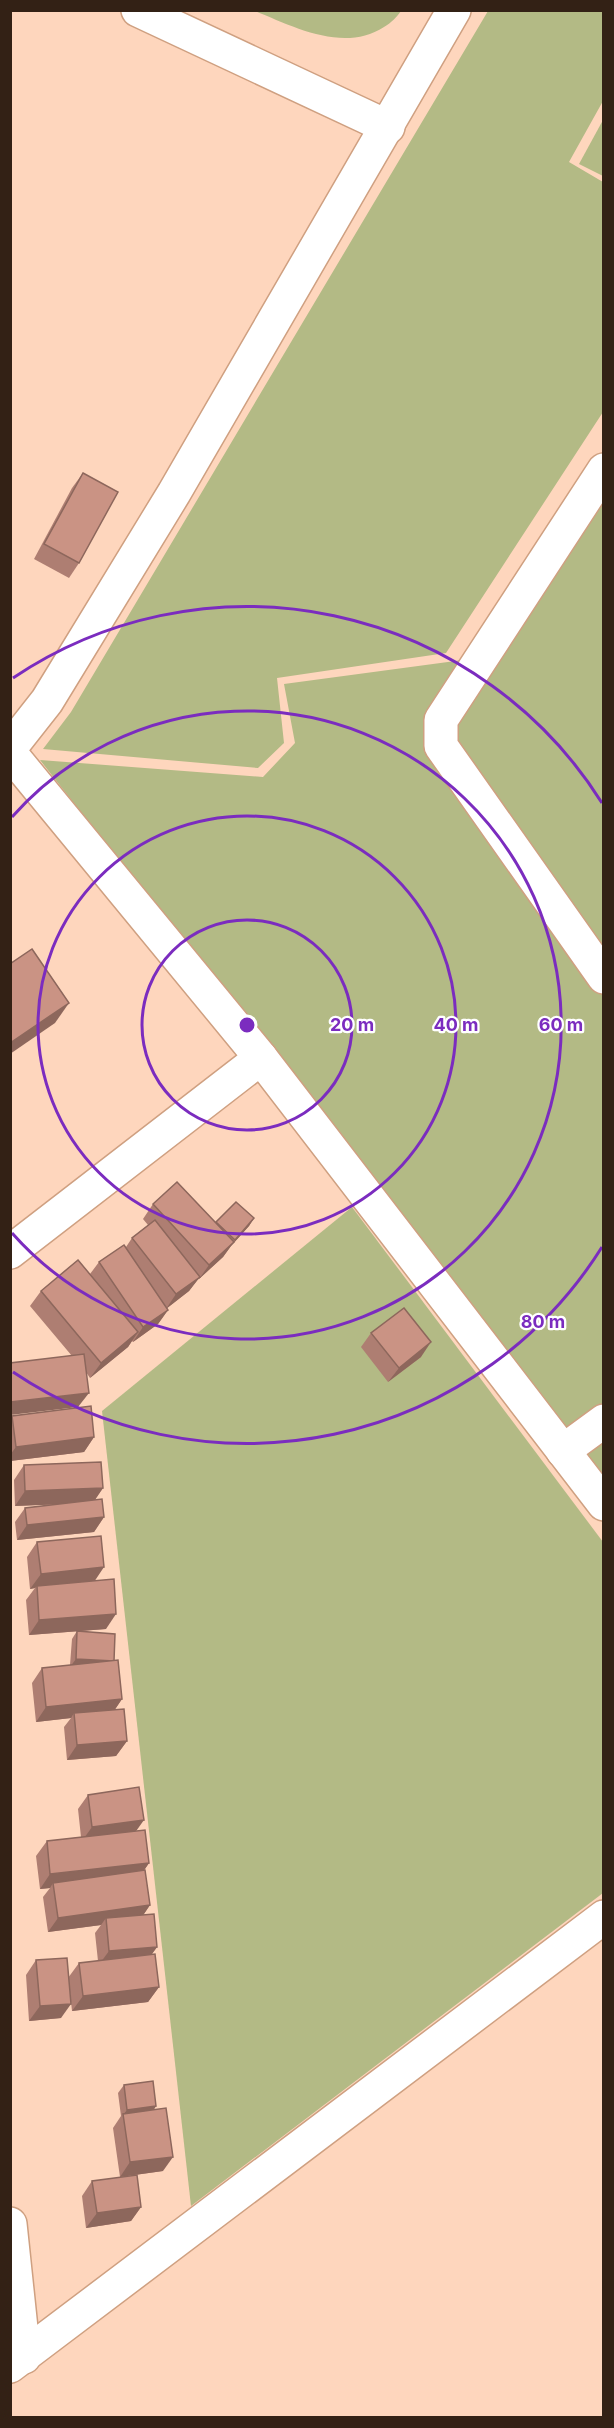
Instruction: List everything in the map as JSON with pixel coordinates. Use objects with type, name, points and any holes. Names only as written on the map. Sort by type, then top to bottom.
[{"type":"street","points":[[138,10],[388,127]]},
{"type":"street","points":[[10,748],[47,701],[168,503],[454,10]]},
{"type":"street","points":[[603,470],[441,720],[441,746],[603,977]]},
{"type":"street","points":[[10,753],[261,1058],[603,1504]]},
{"type":"street","points":[[10,1252],[261,1058]]},
{"type":"street","points":[[563,1451],[603,1421]]},
{"type":"street","points":[[17,2362],[603,1917]]},
{"type":"street","points":[[10,2224],[17,2362]]},
{"type":"green space","points":[[401,10],[394,20],[384,27],[352,38],[319,35],[255,11]]},
{"type":"green space","points":[[488,11],[603,11],[603,101],[569,162],[603,182],[603,412],[446,653],[277,678],[284,743],[258,768],[43,749],[71,712]]},
{"type":"green space","points":[[603,120],[603,176],[579,164]]},
{"type":"green space","points":[[603,496],[603,1477],[40,760],[263,777],[295,743],[284,684],[500,655]]},
{"type":"green space","points":[[352,1207],[603,1542],[603,1893],[191,2206],[102,1411]]},
{"type":"building","points":[[83,473],[118,492],[79,563],[44,544]]},
{"type":"building","points":[[32,949],[69,1003],[10,1043],[10,964]]},
{"type":"building","points":[[177,1182],[234,1242],[209,1265],[153,1204]]},
{"type":"building","points":[[236,1202],[254,1218],[235,1240],[216,1222]]},
{"type":"building","points":[[155,1220],[200,1277],[176,1294],[132,1238]]},
{"type":"building","points":[[124,1245],[168,1310],[143,1327],[99,1262]]},
{"type":"building","points":[[78,1260],[138,1332],[101,1363],[41,1291]]},
{"type":"building","points":[[404,1308],[431,1342],[399,1368],[371,1333]]},
{"type":"building","points":[[84,1354],[89,1393],[10,1402],[10,1363]]},
{"type":"building","points":[[91,1406],[94,1437],[16,1447],[12,1416]]},
{"type":"building","points":[[101,1462],[103,1488],[25,1491],[24,1465]]},
{"type":"building","points":[[102,1499],[104,1517],[27,1525],[25,1508]]},
{"type":"building","points":[[101,1536],[104,1567],[41,1574],[37,1542]]},
{"type":"building","points":[[114,1579],[116,1614],[39,1620],[37,1586]]},
{"type":"building","points":[[77,1631],[115,1634],[114,1661],[76,1659]]},
{"type":"building","points":[[118,1660],[122,1699],[46,1707],[42,1668]]},
{"type":"building","points":[[124,1709],[127,1741],[77,1745],[74,1713]]},
{"type":"building","points":[[139,1787],[144,1820],[92,1827],[88,1795]]},
{"type":"building","points":[[145,1830],[149,1863],[50,1874],[47,1841]]},
{"type":"building","points":[[145,1870],[150,1905],[58,1918],[53,1883]]},
{"type":"building","points":[[154,1914],[157,1947],[109,1951],[106,1918]]},
{"type":"building","points":[[155,1954],[159,1987],[83,1996],[79,1963]]},
{"type":"building","points":[[67,1958],[71,2004],[40,2006],[36,1960]]},
{"type":"building","points":[[153,2081],[156,2106],[127,2110],[124,2085]]},
{"type":"building","points":[[166,2108],[173,2157],[130,2162],[123,2114]]},
{"type":"building","points":[[137,2175],[141,2207],[97,2213],[92,2181]]}]
